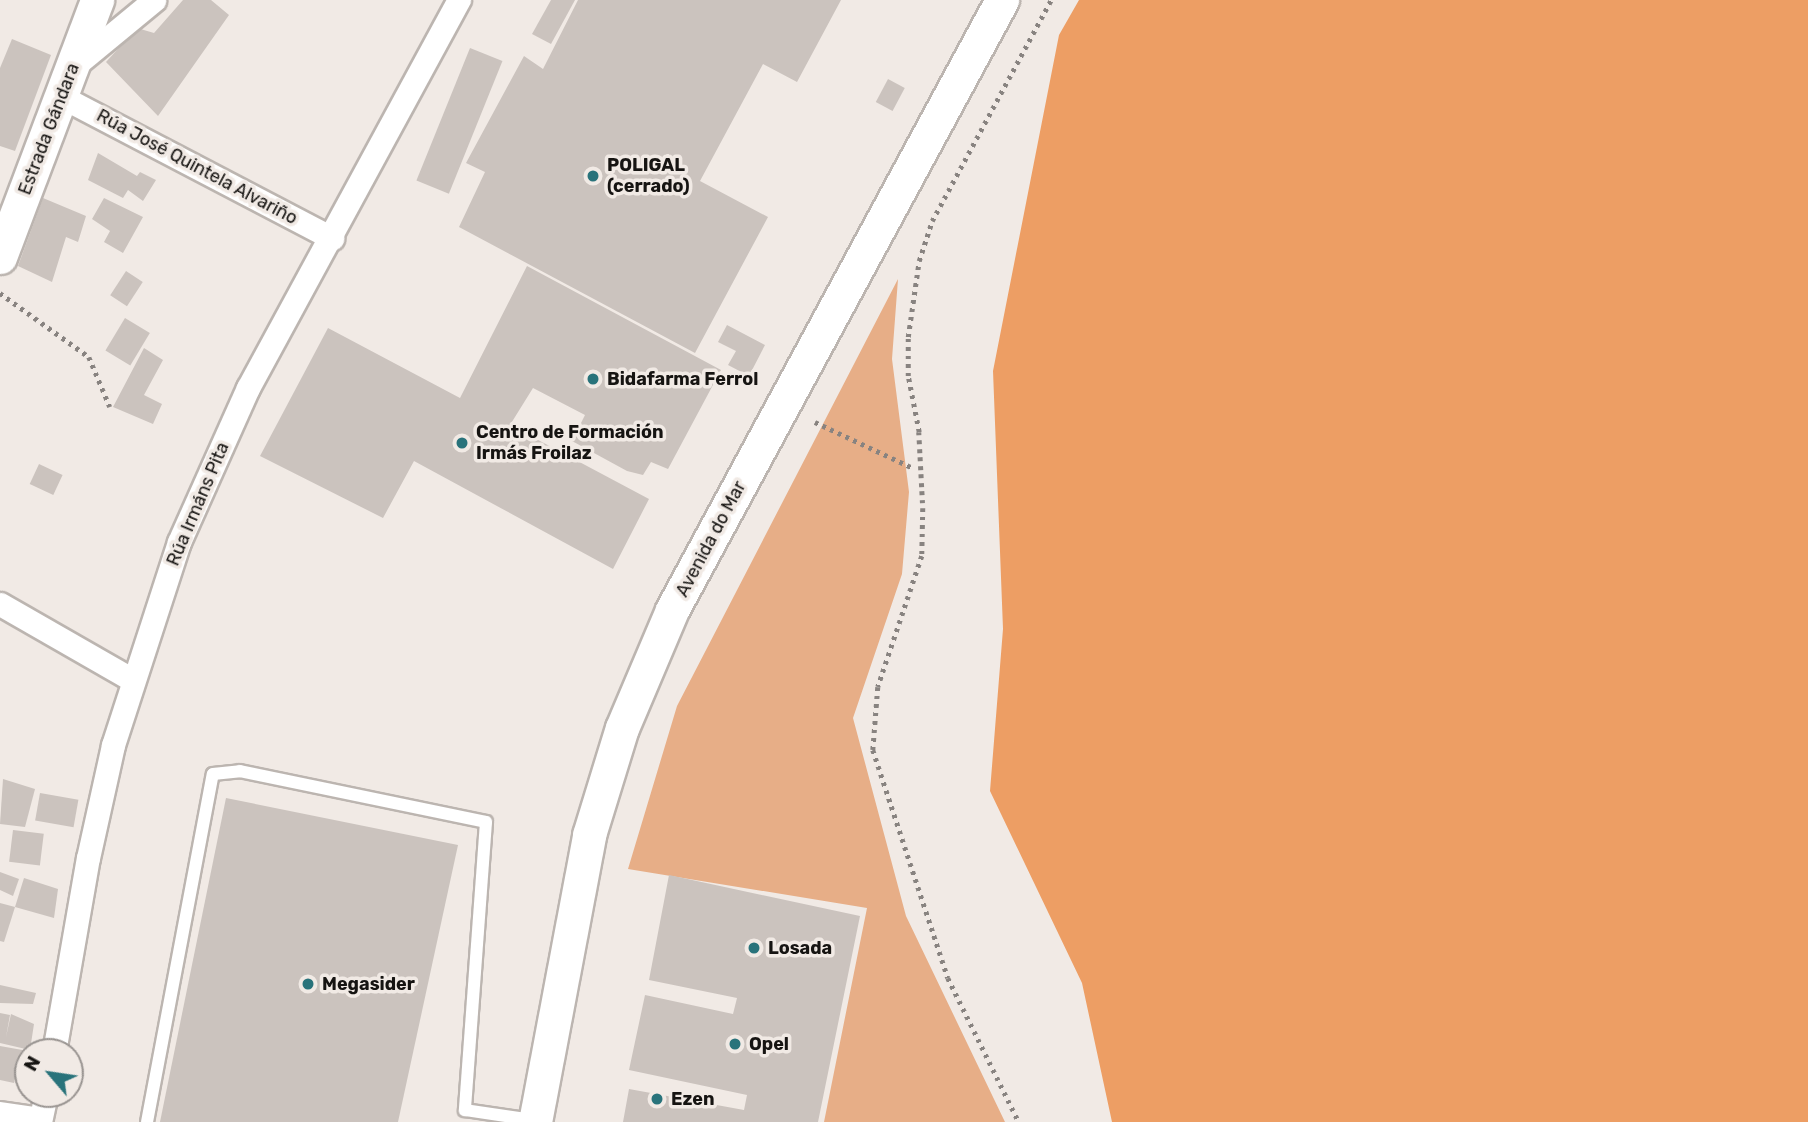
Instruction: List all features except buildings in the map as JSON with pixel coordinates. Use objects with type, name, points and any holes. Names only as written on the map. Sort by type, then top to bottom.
[{"type":"street","name":"Estrada Gándara","points":[[0,257],[97,0]]},
{"type":"street","points":[[74,66],[154,0]]},
{"type":"street","name":"Rúa Irmáns Pita","points":[[56,1038],[88,858],[131,679],[179,542],[248,388],[332,238],[459,0]]},
{"type":"street","name":"Avenida do Mar","points":[[536,1121],[589,835],[622,728],[672,610],[1002,0]]},
{"type":"street","name":"Rúa José Quintela Alvariño","points":[[62,97],[332,238]]},
{"type":"street","points":[[0,604],[131,679]]},
{"type":"street","points":[[3,1116],[40,1121]]},
{"type":"lane","points":[[147,1122],[213,774],[240,771],[486,822],[465,1110],[536,1121]]},
{"type":"path","points":[[1019,1122],[948,978],[873,750],[878,687],[922,556],[923,509],[919,432],[908,376],[908,337],[919,261],[932,220],[1051,0]]},
{"type":"path","points":[[0,293],[89,357],[110,407]]},
{"type":"path","points":[[815,422],[911,467]]},
{"type":"shaded area","points":[[1079,0],[1808,0],[1808,1122],[1112,1122],[1082,983],[990,791],[1003,629],[993,371],[1059,35]]},
{"type":"shaded area","points":[[898,279],[892,359],[909,492],[902,574],[853,718],[906,916],[1005,1122],[824,1122],[867,908],[628,869],[677,706]]},
{"type":"place","name":"POLIGAL (cerrado)","points":[[593,176]]},
{"type":"place","name":"Bidafarma Ferrol","points":[[593,379]]},
{"type":"place","name":"Centro de Formación Irmás Froilaz","points":[[462,443]]},
{"type":"place","name":"Losada","points":[[754,948]]},
{"type":"place","name":"Megasider","points":[[308,984]]},
{"type":"place","name":"Opel","points":[[735,1044]]},
{"type":"place","name":"Ezen","points":[[657,1099]]}]
